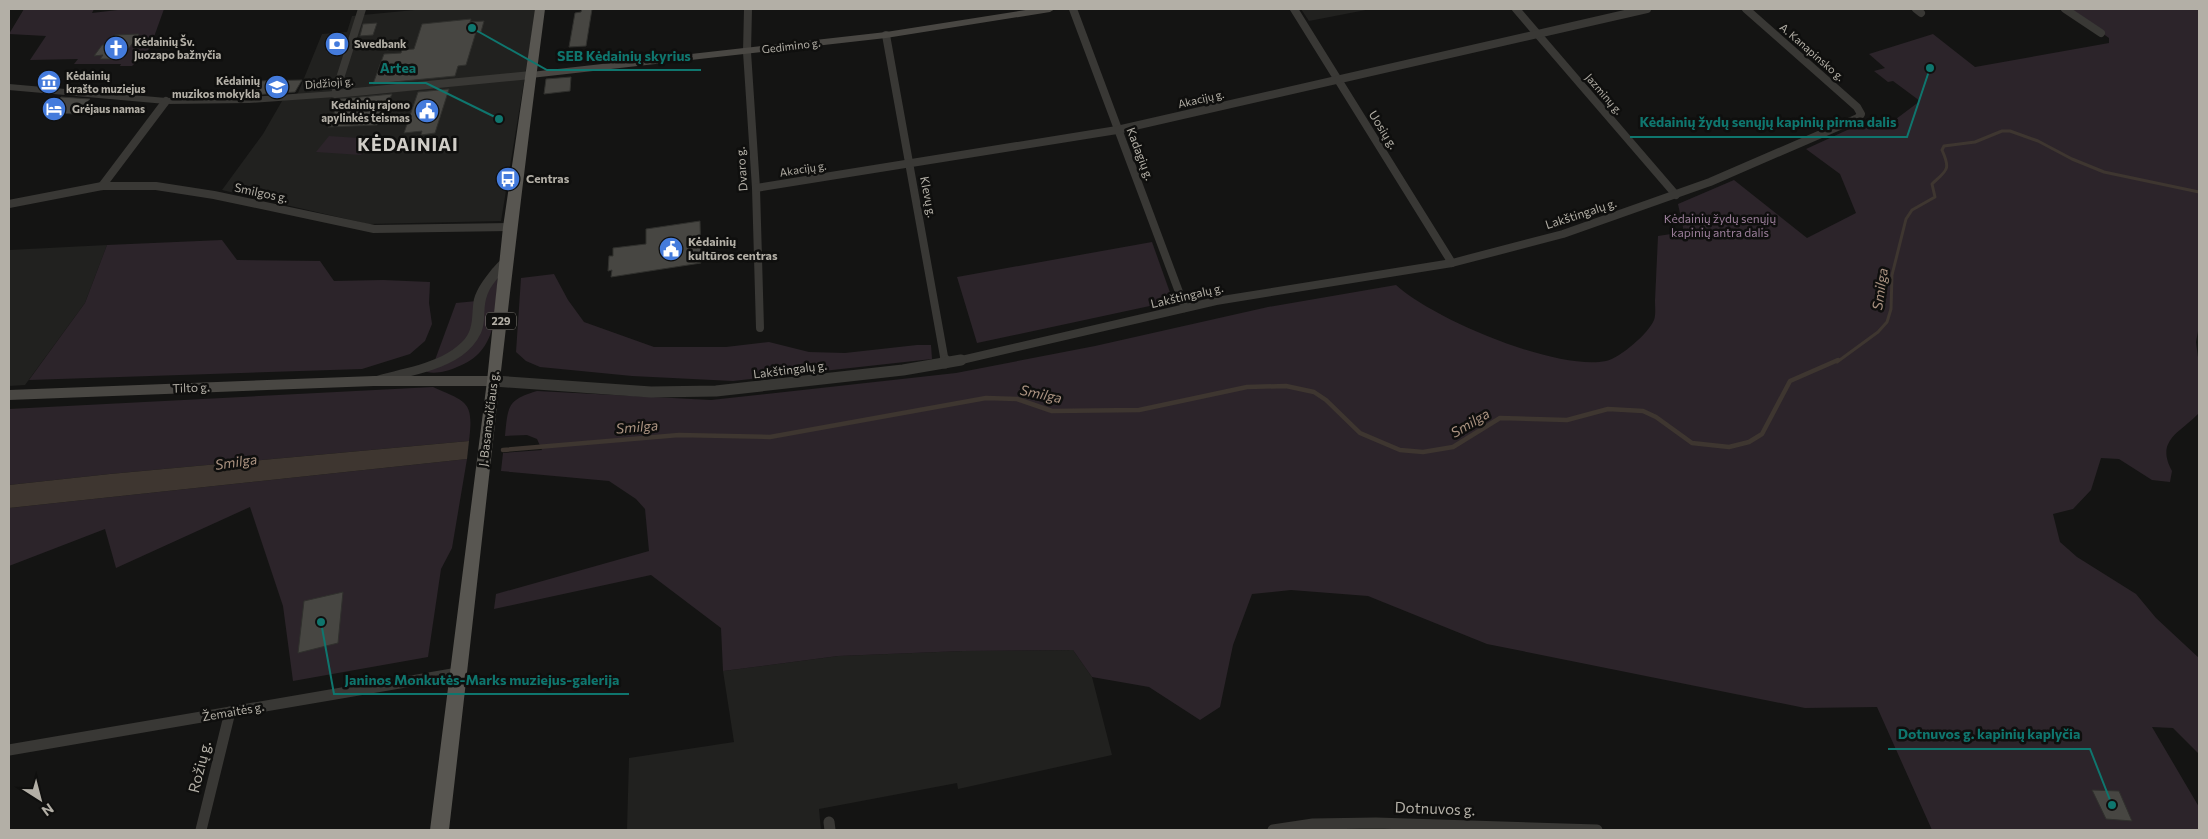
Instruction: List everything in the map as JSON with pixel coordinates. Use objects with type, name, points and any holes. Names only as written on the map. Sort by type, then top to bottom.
[{"type":"main road","name":"J. Basanavičiaus g.","points":[[439,830],[488,433],[510,228],[540,9]]},
{"type":"main road","name":"Gedimino g.","points":[[531,75],[886,35],[1050,9]]},
{"type":"main road","name":"Tilto g.","points":[[9,394],[374,381],[494,381]]},
{"type":"street","points":[[335,94],[362,9]]},
{"type":"street","name":"Dvaro g.","points":[[748,9],[747,52],[756,188],[760,328]]},
{"type":"street","name":"Kadagių g.","points":[[1073,9],[1185,308]]},
{"type":"street","name":"Uosių g.","points":[[1294,9],[1452,263]]},
{"type":"street","name":"Jazminų g.","points":[[1516,9],[1676,195]]},
{"type":"street","name":"Akacijų g.","points":[[756,188],[1117,130],[1648,9]]},
{"type":"street","name":"A. Kanapinsko g.","points":[[1746,9],[1857,107],[1861,114]]},
{"type":"street","points":[[2065,9],[2101,33]]},
{"type":"street","name":"Klevų g.","points":[[886,35],[945,363]]},
{"type":"street","name":"Didžioji g.","points":[[9,87],[166,101],[249,100],[335,94],[531,75]]},
{"type":"street","points":[[102,186],[166,101]]},
{"type":"street","name":"Lakštingalų g.","points":[[494,381],[681,393],[765,386],[945,363],[1185,308],[1247,296],[1452,263],[1563,234],[1676,195],[1858,118],[1861,114]]},
{"type":"street","name":"Smilgos g.","points":[[9,204],[102,186],[175,188],[374,229],[510,228]]},
{"type":"street","name":"Tilto g.","points":[[374,381],[442,361],[463,348],[476,332],[480,298],[484,287],[506,261]]},
{"type":"street","name":"Žemaitės g.","points":[[9,750],[458,673]]},
{"type":"street","name":"Rožių g.","points":[[201,830],[230,712]]},
{"type":"street","name":"Dotnuvos g.","points":[[1273,830],[1313,824],[1597,830]]},
{"type":"shaded area","points":[[425,9],[536,9],[501,221],[368,224],[222,190],[263,134],[282,101],[298,93],[322,34],[347,32],[352,16]]},
{"type":"shaded area","points":[[1301,9],[1371,9],[1309,21]]},
{"type":"shaded area","points":[[107,245],[85,303],[25,385],[9,386],[9,250]]},
{"type":"shaded area","points":[[469,441],[467,459],[9,508],[9,485]]},
{"type":"shaded area","points":[[1073,650],[1092,677],[1112,755],[958,789],[957,783],[819,809],[821,830],[627,830],[629,758],[734,742],[723,671],[838,656],[962,651]]},
{"type":"green space","points":[[24,9],[94,9],[92,13],[126,9],[164,9],[150,48],[132,66],[120,66],[121,64],[74,64],[78,59],[30,60],[46,36],[9,34]]},
{"type":"green space","name":"Kėdainių žydų senųjų kapinių antra dalis","points":[[2068,9],[2199,9],[2199,326],[2196,342],[2199,365],[2199,413],[2168,444],[2166,452],[2172,471],[2170,482],[2152,480],[2119,459],[2101,458],[2091,490],[2073,509],[2053,514],[2060,542],[2077,557],[2136,594],[2156,618],[2199,658],[2199,754],[2173,728],[2152,727],[2199,807],[2199,830],[1932,830],[1877,707],[1805,708],[1487,644],[1368,596],[1291,590],[1252,594],[1233,645],[1220,707],[1200,720],[1149,687],[1092,677],[1073,650],[962,651],[838,656],[723,671],[721,628],[651,575],[494,609],[496,594],[649,551],[645,509],[636,499],[609,481],[501,471],[503,453],[542,450],[537,439],[527,435],[505,436],[507,418],[511,406],[514,401],[527,394],[537,391],[711,400],[956,373],[1095,346],[1268,307],[1396,285],[1437,313],[1496,340],[1557,358],[1584,362],[1606,361],[1619,355],[1633,344],[1654,320],[1658,236],[1684,232],[1678,204],[1734,180],[1807,238],[1856,213],[1840,174],[1806,149],[1869,120],[1884,128],[1920,101],[1893,81],[1888,82],[1874,71],[1885,68],[1869,54],[1933,34],[1975,67],[2109,43],[2109,38]]},
{"type":"green space","points":[[329,136],[373,139],[361,155],[316,152]]},
{"type":"green space","points":[[222,240],[237,260],[320,261],[334,281],[383,280],[430,282],[429,303],[432,324],[425,341],[410,354],[362,369],[29,380],[85,303],[107,245]]},
{"type":"green space","points":[[1152,242],[1173,301],[977,343],[957,277]]},
{"type":"green space","points":[[554,274],[568,300],[584,322],[654,347],[726,347],[769,342],[809,352],[845,353],[931,345],[932,359],[733,381],[632,376],[540,367],[526,361],[516,352],[521,278]]},
{"type":"green space","points":[[498,275],[495,316],[488,341],[481,351],[471,360],[454,368],[446,371],[427,372],[426,370],[435,360],[456,303],[477,301]]},
{"type":"green space","points":[[433,387],[454,396],[466,405],[470,418],[469,441],[9,485],[9,409]]},
{"type":"green space","points":[[467,459],[452,548],[441,569],[428,657],[293,681],[283,606],[250,507],[116,568],[105,529],[9,566],[9,508]]},
{"type":"building","points":[[582,9],[592,9],[586,46],[569,47],[575,13],[581,12]]},
{"type":"building","points":[[471,19],[470,22],[484,21],[481,32],[476,32],[466,65],[458,66],[455,76],[373,84],[384,54],[401,53],[402,50],[414,49],[422,24]]},
{"type":"building","points":[[377,23],[373,35],[360,36],[363,24]]},
{"type":"building","name":"Kėdainių Šv. Juozapo bažnyčia","points":[[139,34],[127,51],[118,55],[115,59],[100,59],[103,55],[94,56],[102,45],[107,45],[115,35]]},
{"type":"building","name":"Swedbank","points":[[346,36],[343,50],[327,52],[331,37]]},
{"type":"building","points":[[571,77],[570,91],[544,94],[546,79]]},
{"type":"building","name":"Kėdainių muzikos mokykla","points":[[302,80],[295,92],[251,95],[259,81]]},
{"type":"building","name":"Kedainių rajono apylinkės teismas","points":[[449,89],[435,133],[421,135],[422,131],[404,133],[418,92]]},
{"type":"building","points":[[392,94],[377,125],[328,127],[340,99]]},
{"type":"building","name":"Grėjaus namas","points":[[61,97],[90,99],[75,114],[45,112]]},
{"type":"building","name":"Kėdainių kultūros centras","points":[[700,221],[701,263],[611,277],[612,270],[608,271],[609,256],[613,256],[613,248],[646,244],[646,229]]},
{"type":"building","points":[[343,592],[338,643],[298,653],[304,601]]},
{"type":"building","points":[[2092,790],[2119,791],[2132,821],[2106,819]]},
{"type":"waterway","name":"Smilga","points":[[1837,362],[1878,332],[1887,322],[1891,309],[1892,275],[1906,219],[1912,210],[1935,197],[1932,184],[1944,172],[1947,166],[1942,150],[1944,146],[1975,142],[2002,131],[2010,131],[2038,141],[2072,159],[2104,172],[2199,192]]},
{"type":"waterway","name":"Smilga","points":[[503,450],[679,435],[770,437],[986,398],[1017,399],[1052,411],[1139,410],[1247,387],[1286,386],[1314,392],[1326,400],[1360,433],[1400,450],[1423,452],[1453,447],[1500,418],[1567,420],[1608,409],[1643,411],[1656,417],[1692,443],[1729,447],[1749,442],[1762,434],[1790,381],[1838,360]]},
{"type":"place","name":"SEB Kėdainių skyrius","points":[[472,28]]},
{"type":"place","name":"Swedbank","points":[[337,44]]},
{"type":"place","name":"Kėdainių Šv. Juozapo bažnyčia","points":[[116,48]]},
{"type":"place","name":"Kėdainių žydų senųjų kapinių pirma dalis","points":[[1930,68]]},
{"type":"place","name":"Kėdainių krašto muziejus","points":[[49,82]]},
{"type":"place","name":"Kėdainių muzikos mokykla","points":[[277,87]]},
{"type":"place","name":"Grėjaus namas","points":[[54,109]]},
{"type":"place","name":"Kedainių rajono apylinkės teismas","points":[[427,111]]},
{"type":"place","name":"Artea","points":[[499,119]]},
{"type":"place","name":"Centras","points":[[508,179]]},
{"type":"place","name":"Kėdainių kultūros centras","points":[[671,249]]},
{"type":"place","name":"Janinos Monkutės-Marks muziejus-galerija","points":[[321,622]]},
{"type":"place","name":"Dotnuvos g. kapinių kaplyčia","points":[[2112,805]]},
{"type":"district","name":"KĖDAINIAI","points":[[408,145]]}]
